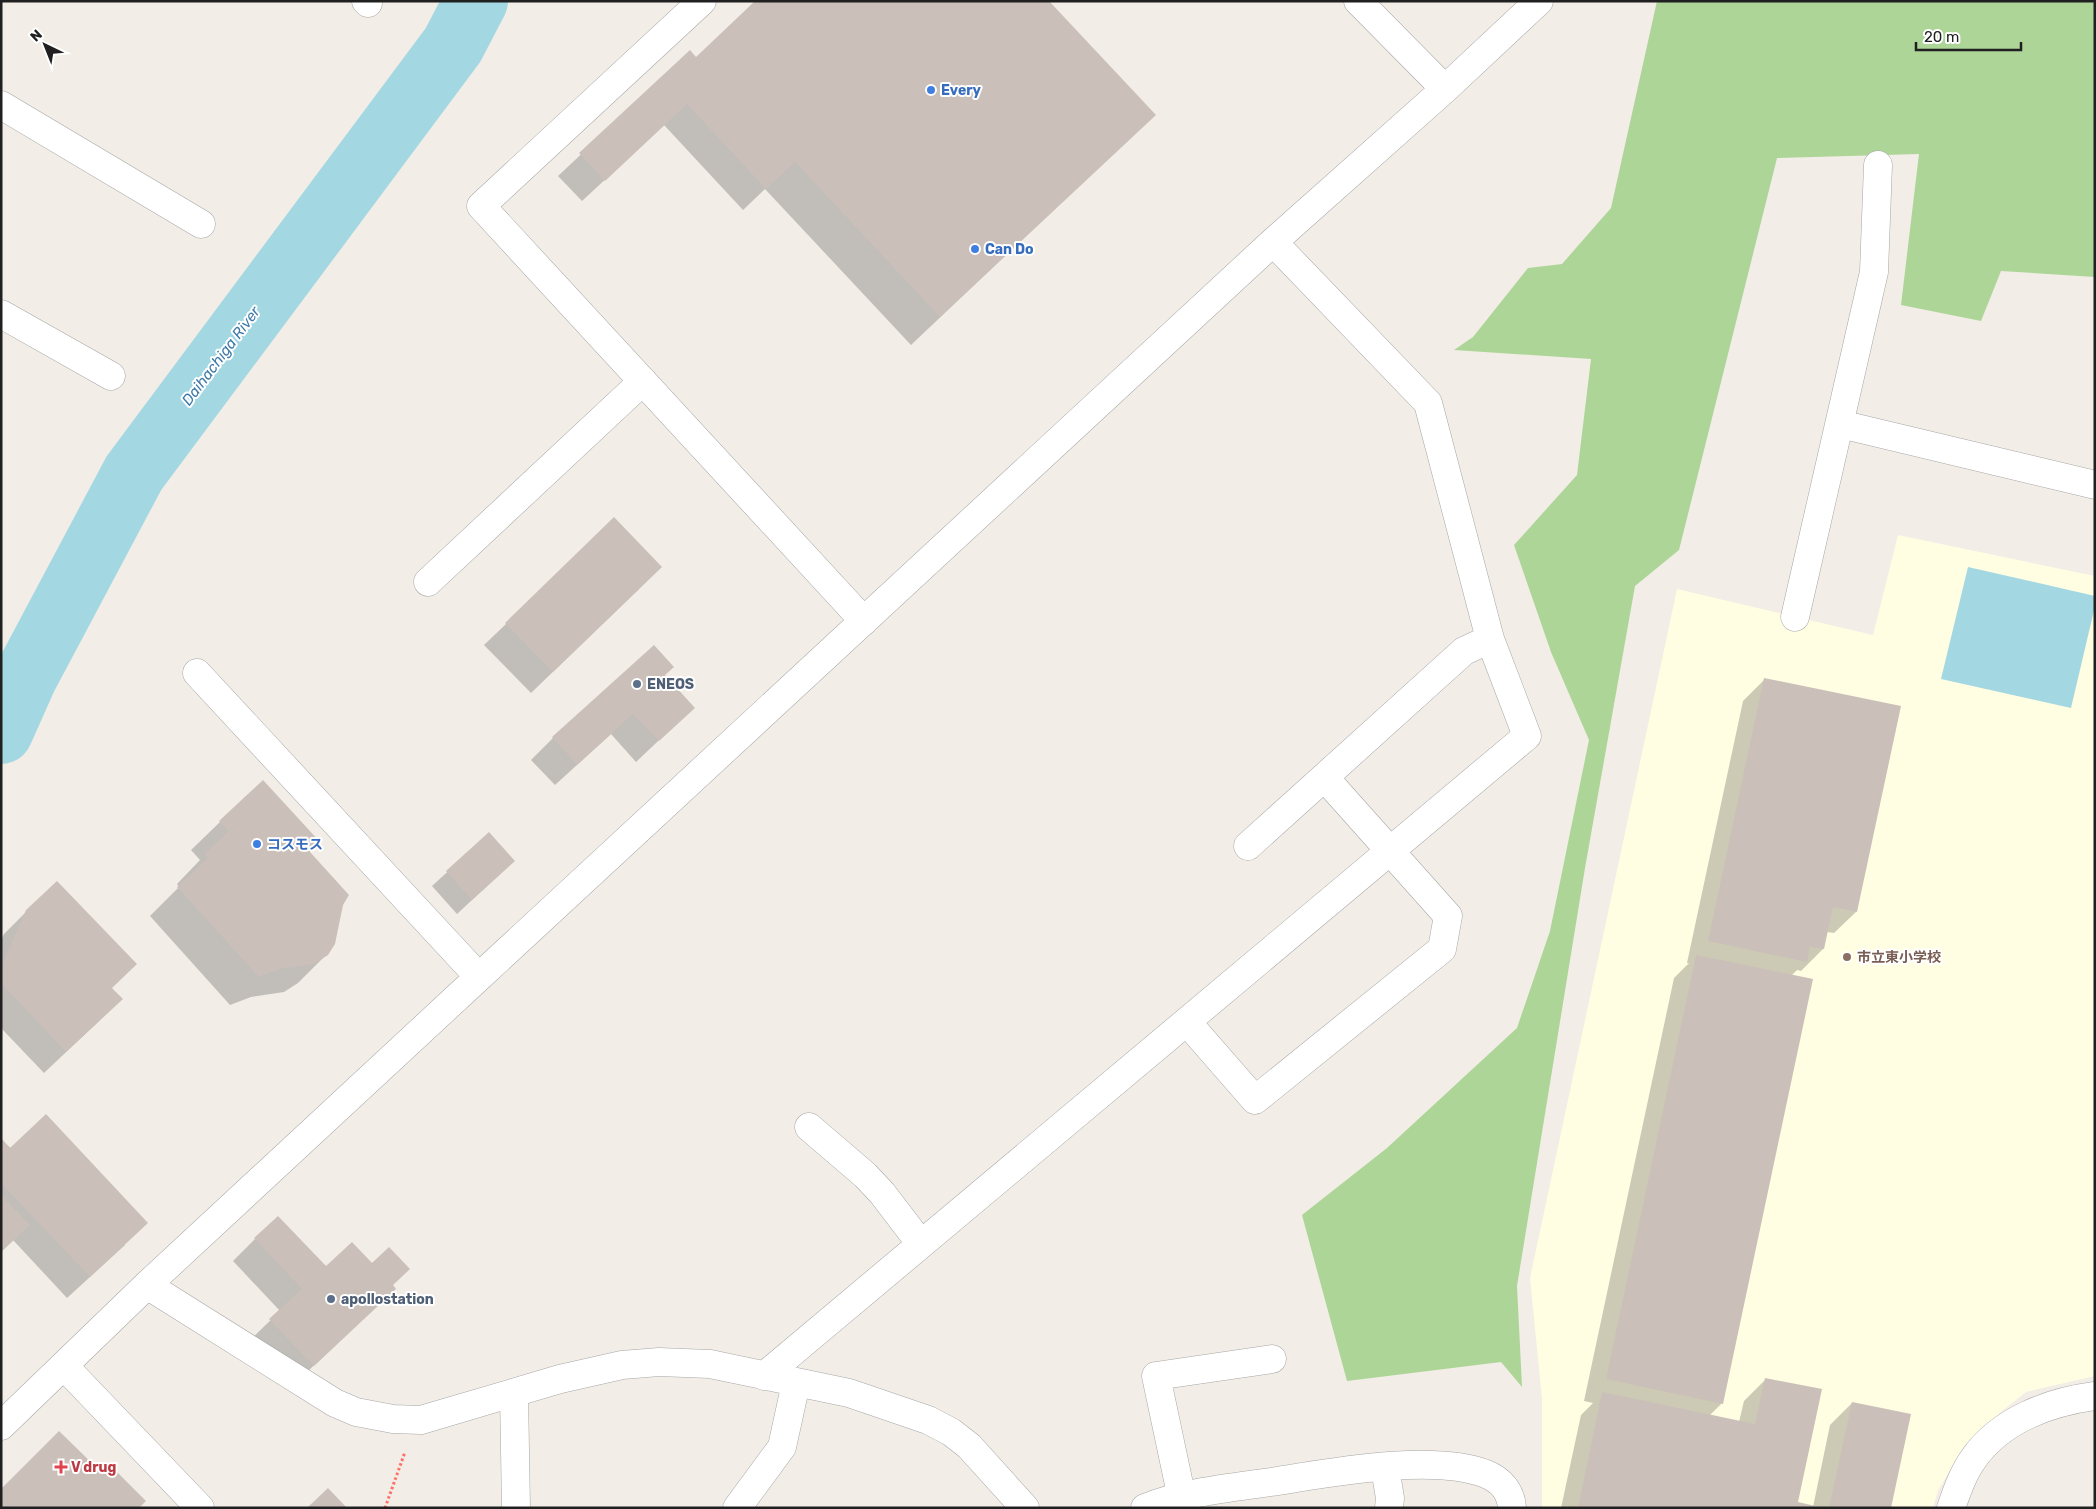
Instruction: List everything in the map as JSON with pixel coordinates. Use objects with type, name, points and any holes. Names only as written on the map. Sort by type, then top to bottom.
[{"type":"street","points":[[702,1],[482,206],[864,621]]},
{"type":"street","points":[[1358,1],[1445,89]]},
{"type":"street","points":[[1,1426],[148,1284],[479,977],[1273,242],[1445,89],[1539,1]]},
{"type":"street","points":[[1,105],[201,224]]},
{"type":"street","points":[[1795,617],[1874,272],[1878,165]]},
{"type":"street","points":[[764,1376],[1527,736],[1490,639],[1428,403],[1273,242]]},
{"type":"street","points":[[1,314],[110,376]]},
{"type":"street","points":[[428,582],[643,381]]},
{"type":"street","points":[[1840,424],[2095,485]]},
{"type":"street","points":[[1248,846],[1464,651],[1490,639]]},
{"type":"street","points":[[197,673],[479,977]]},
{"type":"street","points":[[1187,1022],[1255,1100],[1442,949],[1448,916],[1334,787],[1327,775]]},
{"type":"street","points":[[809,1127],[865,1175],[882,1193],[921,1244]]},
{"type":"street","points":[[148,1284],[335,1403],[356,1412],[393,1419],[421,1420],[622,1365],[659,1362],[710,1364],[849,1393],[928,1420],[950,1432],[968,1446],[1025,1508]]},
{"type":"street","points":[[1183,1502],[1156,1376],[1272,1359]]},
{"type":"street","points":[[64,1366],[200,1508]]},
{"type":"street","points":[[737,1508],[782,1447],[796,1383]]},
{"type":"street","points":[[514,1393],[516,1508]]},
{"type":"street","points":[[1951,1508],[1972,1460],[1998,1432],[2036,1412],[2095,1396]]},
{"type":"street","points":[[1145,1508],[1357,1469],[1420,1465],[1464,1467],[1488,1474],[1502,1484],[1511,1498],[1512,1508]]},
{"type":"street","points":[[1385,1468],[1390,1498],[1389,1508]]},
{"type":"path","points":[[385,1508],[404,1460],[411,1420]]},
{"type":"shaded area","name":"市立東小学校","points":[[1898,535],[2095,576],[2095,1376],[2026,1392],[2001,1412],[1964,1446],[1938,1491],[1933,1508],[1542,1508],[1542,1399],[1530,1278],[1677,589],[1873,635]]},
{"type":"green space","points":[[1657,1],[2095,1],[2095,277],[2001,271],[1981,321],[1901,305],[1919,154],[1777,158],[1679,550],[1635,586],[1585,868],[1517,1286],[1522,1387],[1501,1362],[1347,1381],[1302,1215],[1387,1148],[1517,1028],[1550,931],[1589,740],[1551,652],[1514,545],[1577,475],[1591,359],[1454,350],[1473,337],[1528,268],[1562,264],[1611,208]]},
{"type":"water","points":[[1968,567],[2095,596],[2095,606],[2071,708],[1941,679]]},
{"type":"building","points":[[755,1],[1049,1],[1156,115],[940,317],[795,162],[766,189],[687,104],[605,181],[579,153],[690,50],[696,57]]},
{"type":"building","points":[[614,517],[662,567],[553,672],[505,623]]},
{"type":"building","points":[[654,645],[674,667],[665,675],[695,708],[659,741],[633,714],[577,765],[552,737]]},
{"type":"building","points":[[1764,678],[1901,706],[1857,912],[1833,907],[1824,949],[1810,947],[1807,962],[1708,941]]},
{"type":"building","points":[[263,780],[320,842],[310,852],[349,895],[343,905],[335,944],[328,955],[314,964],[280,969],[259,977],[177,887],[208,858],[204,854],[229,831],[219,821]]},
{"type":"building","points":[[489,832],[515,861],[472,900],[446,871]]},
{"type":"building","points":[[57,881],[137,964],[112,988],[123,999],[66,1052],[1,983],[1,967],[26,910]]},
{"type":"building","points":[[1696,955],[1813,979],[1723,1404],[1606,1379]]},
{"type":"building","points":[[46,1114],[148,1223],[90,1277],[1,1183],[1,1138],[10,1148]]},
{"type":"building","points":[[1,1195],[30,1225],[1,1252]]},
{"type":"building","points":[[278,1216],[326,1266],[352,1242],[372,1263],[389,1247],[410,1269],[393,1285],[396,1289],[314,1366],[269,1319],[302,1289],[254,1238]]},
{"type":"building","points":[[1765,1378],[1822,1389],[1798,1502],[1815,1506],[1814,1508],[1578,1508],[1602,1392],[1755,1424]]},
{"type":"building","points":[[1852,1402],[1911,1414],[1891,1508],[1829,1508]]},
{"type":"building","points":[[59,1431],[99,1470],[107,1462],[146,1501],[139,1508],[1,1508],[1,1489]]},
{"type":"building","points":[[328,1488],[347,1508],[307,1508]]},
{"type":"waterway","name":"Daihachiga River","points":[[1,732],[25,678],[134,473],[453,45],[476,1]]},
{"type":"place","name":"Every","points":[[931,90]]},
{"type":"place","name":"Can Do","points":[[975,249]]},
{"type":"place","name":"ENEOS","points":[[637,684]]},
{"type":"place","name":"コスモス","points":[[257,844]]},
{"type":"place","name":"市立東小学校","points":[[1847,957]]},
{"type":"place","name":"apollostation","points":[[331,1299]]},
{"type":"place","name":"V drug","points":[[61,1467]]}]
